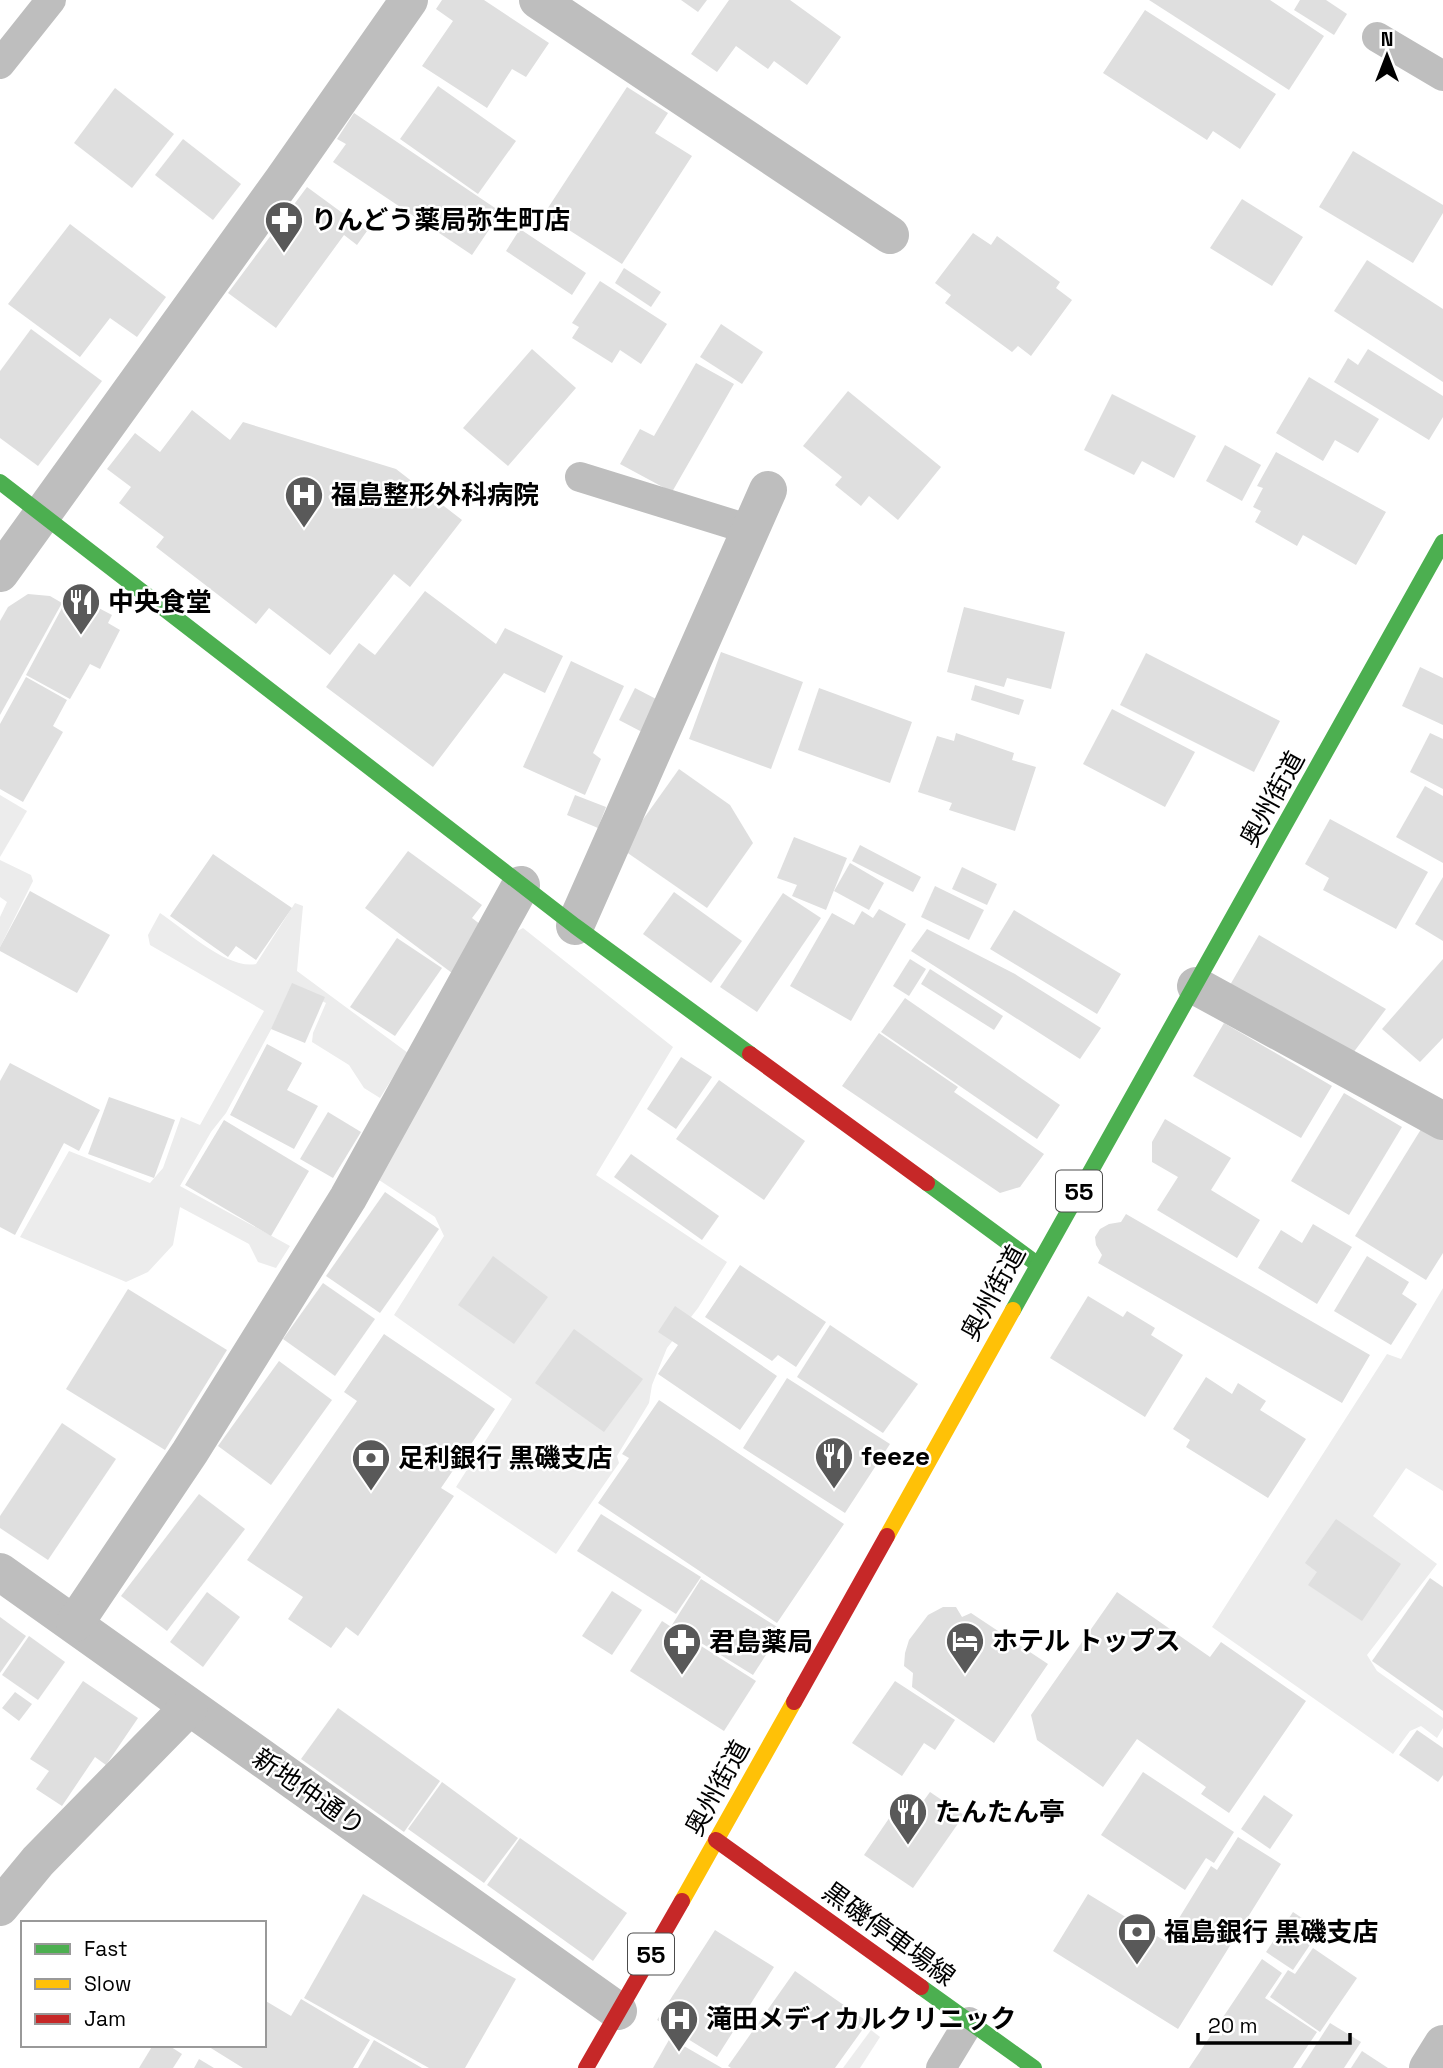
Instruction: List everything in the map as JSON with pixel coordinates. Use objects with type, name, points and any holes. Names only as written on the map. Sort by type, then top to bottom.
[{"type":"main road","points":[[0,482],[575,926],[1037,1264]]},
{"type":"main road","name":"奥州街道","points":[[586,2068],[1443,542]]},
{"type":"main road","name":"黒磯停車場線","points":[[716,1840],[1034,2068]]},
{"type":"street","points":[[0,573],[409,0]]},
{"type":"street","points":[[538,0],[890,235]]},
{"type":"street","points":[[575,926],[768,490]]},
{"type":"street","points":[[75,1623],[190,1452],[348,1198],[521,885]]},
{"type":"street","points":[[1196,986],[1443,1121]]},
{"type":"street","name":"新地仲通り","points":[[0,1572],[618,2011]]},
{"type":"street","points":[[0,1907],[38,1861],[189,1707]]},
{"type":"street","points":[[1428,2068],[1443,2044]]},
{"type":"lane","points":[[0,64],[51,0]]},
{"type":"lane","points":[[1377,37],[1443,76]]},
{"type":"lane","points":[[580,477],[751,530]]},
{"type":"lane","points":[[941,2068],[969,2022]]},
{"type":"shaded area","points":[[0,795],[27,811],[0,857]]},
{"type":"shaded area","points":[[0,860],[31,875],[33,881],[0,947],[0,917],[7,902],[0,897]]},
{"type":"shaded area","points":[[295,903],[303,906],[297,971],[408,1053],[380,1098],[364,1088],[349,1065],[312,1042],[326,1003],[294,987],[226,1113],[211,1132],[180,1186],[290,1246],[276,1268],[258,1262],[249,1244],[180,1207],[173,1245],[148,1272],[126,1282],[20,1237],[69,1151],[150,1183],[163,1168],[181,1117],[200,1125],[264,1011],[150,945],[148,935],[160,913],[220,955],[245,964],[256,964]]},
{"type":"shaded area","points":[[523,928],[673,1047],[596,1175],[727,1262],[698,1308],[667,1348],[652,1385],[649,1403],[617,1456],[619,1463],[556,1554],[456,1487],[512,1399],[394,1315],[444,1236],[435,1217],[376,1178],[508,936]]},
{"type":"shaded area","points":[[1443,1288],[1443,1491],[1406,1468],[1373,1516],[1437,1564],[1367,1655],[1377,1671],[1443,1718],[1443,1728],[1437,1738],[1421,1726],[1410,1731],[1393,1754],[1212,1627],[1387,1354],[1401,1359]]},
{"type":"shaded area","points":[[871,2030],[880,2037],[860,2068],[843,2068]]},
{"type":"building","points":[[442,0],[484,0],[549,43],[526,77],[512,69],[487,108],[422,66],[453,21],[436,9]]},
{"type":"building","points":[[681,0],[707,0],[698,12]]},
{"type":"building","points":[[729,0],[790,0],[841,37],[807,85],[774,61],[768,69],[736,46],[717,72],[691,54]]},
{"type":"building","points":[[1149,0],[1270,0],[1324,36],[1289,90]]},
{"type":"building","points":[[1300,0],[1326,0],[1347,14],[1334,35],[1294,10]]},
{"type":"building","points":[[1145,10],[1276,94],[1240,149],[1213,131],[1207,140],[1103,73]]},
{"type":"building","points":[[438,86],[516,141],[478,194],[400,139]]},
{"type":"building","points":[[627,87],[668,113],[655,133],[692,156],[622,264],[544,214]]},
{"type":"building","points":[[115,88],[174,134],[132,188],[74,143]]},
{"type":"building","points":[[354,113],[501,212],[472,255],[333,162],[346,144],[337,139]]},
{"type":"building","points":[[183,139],[241,184],[213,220],[155,175]]},
{"type":"building","points":[[1353,151],[1443,205],[1443,213],[1413,263],[1319,207]]},
{"type":"building","points":[[307,187],[367,231],[357,245],[344,235],[276,328],[228,293]]},
{"type":"building","points":[[1242,199],[1303,237],[1272,286],[1210,248]]},
{"type":"building","points":[[70,224],[166,297],[137,337],[110,318],[80,357],[8,304]]},
{"type":"building","points":[[520,229],[586,273],[572,295],[506,251]]},
{"type":"building","points":[[973,233],[991,245],[997,236],[1060,282],[1056,288],[1072,300],[1031,356],[1018,346],[1012,352],[945,303],[951,295],[935,283]]},
{"type":"building","points":[[1367,260],[1443,309],[1443,382],[1334,311]]},
{"type":"building","points":[[624,268],[661,292],[651,307],[615,283]]},
{"type":"building","points":[[600,281],[667,324],[641,364],[620,350],[612,363],[572,338],[579,327],[572,323]]},
{"type":"building","points":[[721,324],[763,352],[742,384],[700,357]]},
{"type":"building","points":[[31,329],[102,381],[38,466],[0,438],[0,371]]},
{"type":"building","points":[[532,349],[576,388],[508,466],[463,428]]},
{"type":"building","points":[[1368,349],[1443,396],[1443,417],[1429,440],[1334,382],[1348,358],[1358,365]]},
{"type":"building","points":[[696,363],[734,384],[672,492],[620,464],[640,429],[654,436]]},
{"type":"building","points":[[1309,377],[1379,419],[1358,453],[1335,440],[1323,461],[1276,433]]},
{"type":"building","points":[[848,391],[941,467],[898,520],[869,496],[861,506],[835,485],[842,477],[803,446]]},
{"type":"building","points":[[1112,394],[1196,436],[1174,478],[1142,461],[1134,475],[1084,450]]},
{"type":"building","name":"福島整形外科病院","points":[[192,410],[230,440],[243,422],[396,469],[462,520],[410,587],[394,574],[330,655],[269,608],[256,624],[156,547],[164,537],[119,503],[131,487],[107,469],[135,433],[160,452]]},
{"type":"building","points":[[1225,445],[1261,465],[1242,501],[1206,481]]},
{"type":"building","points":[[1276,452],[1386,512],[1356,565],[1303,535],[1297,546],[1255,522],[1261,511],[1253,507],[1263,488],[1257,486]]},
{"type":"building","points":[[425,591],[496,644],[505,628],[563,656],[545,693],[504,673],[433,767],[326,687],[359,643],[375,655]]},
{"type":"building","points":[[70,593],[112,615],[108,623],[120,630],[100,669],[90,664],[70,699],[26,675]]},
{"type":"building","points":[[28,594],[50,596],[62,603],[0,715],[0,621],[8,607]]},
{"type":"building","points":[[964,607],[1065,632],[1051,689],[1007,678],[1004,687],[947,672]]},
{"type":"building","points":[[721,652],[803,682],[771,769],[689,739]]},
{"type":"building","points":[[1146,653],[1280,721],[1254,772],[1120,705]]},
{"type":"building","points":[[571,661],[624,686],[593,753],[601,759],[585,795],[523,767]]},
{"type":"building","points":[[1420,667],[1443,678],[1443,725],[1402,706]]},
{"type":"building","points":[[26,677],[67,700],[53,726],[63,732],[23,802],[0,789],[0,724]]},
{"type":"building","points":[[975,685],[1024,700],[1019,715],[971,700]]},
{"type":"building","points":[[635,688],[658,700],[642,732],[619,720]]},
{"type":"building","points":[[819,688],[912,722],[890,783],[798,750]]},
{"type":"building","points":[[1112,709],[1195,752],[1165,807],[1083,764]]},
{"type":"building","points":[[956,733],[1014,753],[1012,760],[1036,767],[1015,831],[949,810],[952,803],[918,792],[937,736],[954,741]]},
{"type":"building","points":[[1430,733],[1443,739],[1443,789],[1410,772]]},
{"type":"building","points":[[679,769],[730,805],[753,843],[707,908],[622,849]]},
{"type":"building","points":[[1425,786],[1443,796],[1443,863],[1396,837]]},
{"type":"building","points":[[575,795],[606,807],[598,828],[567,815]]},
{"type":"building","points":[[1330,819],[1428,872],[1396,929],[1323,890],[1329,878],[1305,864]]},
{"type":"building","points":[[794,837],[847,858],[826,910],[792,896],[797,885],[777,878]]},
{"type":"building","points":[[860,845],[921,877],[913,892],[852,861]]},
{"type":"building","points":[[408,851],[482,905],[472,918],[485,928],[452,973],[365,908]]},
{"type":"building","points":[[213,854],[292,908],[256,960],[236,946],[228,957],[170,916]]},
{"type":"building","points":[[850,863],[884,883],[869,910],[834,891]]},
{"type":"building","points":[[962,867],[997,884],[987,905],[952,889]]},
{"type":"building","points":[[1443,877],[1443,941],[1415,924]]},
{"type":"building","points":[[935,886],[984,910],[969,940],[921,917]]},
{"type":"building","points":[[30,891],[110,935],[77,993],[0,951]]},
{"type":"building","points":[[674,892],[742,941],[711,983],[643,934]]},
{"type":"building","points":[[783,893],[821,918],[757,1012],[720,987]]},
{"type":"building","points":[[879,909],[906,924],[851,1021],[790,986],[832,913],[854,925],[862,911],[873,918]]},
{"type":"building","points":[[1014,910],[1121,974],[1097,1014],[990,949]]},
{"type":"building","points":[[927,929],[1015,974],[1101,1028],[1080,1059],[911,951]]},
{"type":"building","points":[[1259,935],[1386,1009],[1353,1053],[1230,985]]},
{"type":"building","points":[[397,938],[442,968],[395,1036],[350,1007]]},
{"type":"building","points":[[910,959],[926,969],[909,996],[893,986]]},
{"type":"building","points":[[1443,959],[1443,1038],[1420,1062],[1382,1029]]},
{"type":"building","points":[[930,969],[1003,1016],[994,1030],[921,984]]},
{"type":"building","points":[[292,983],[325,997],[305,1043],[271,1029]]},
{"type":"building","points":[[905,998],[1060,1105],[1037,1139],[881,1032]]},
{"type":"building","points":[[1224,1023],[1332,1086],[1301,1138],[1193,1076]]},
{"type":"building","points":[[879,1033],[958,1087],[954,1092],[1044,1154],[1020,1187],[1000,1193],[842,1086]]},
{"type":"building","points":[[267,1044],[302,1063],[287,1090],[318,1106],[294,1149],[230,1115]]},
{"type":"building","points":[[681,1057],[712,1077],[676,1129],[647,1109]]},
{"type":"building","points":[[10,1063],[100,1110],[79,1151],[64,1143],[15,1235],[0,1227],[0,1081]]},
{"type":"building","points":[[719,1080],[805,1141],[764,1200],[676,1139]]},
{"type":"building","points":[[1344,1093],[1402,1127],[1349,1215],[1291,1181]]},
{"type":"building","points":[[109,1097],[175,1120],[154,1178],[88,1154]]},
{"type":"building","points":[[328,1112],[361,1132],[333,1178],[300,1159]]},
{"type":"building","points":[[1165,1119],[1231,1158],[1211,1190],[1260,1220],[1237,1258],[1157,1210],[1178,1177],[1152,1162],[1152,1142]]},
{"type":"building","points":[[224,1120],[309,1171],[271,1236],[185,1185]]},
{"type":"building","points":[[1423,1126],[1443,1139],[1443,1253],[1426,1280],[1355,1236]]},
{"type":"building","points":[[631,1154],[719,1216],[702,1240],[614,1177]]},
{"type":"building","points":[[385,1192],[439,1229],[380,1313],[326,1276]]},
{"type":"building","points":[[1126,1214],[1370,1355],[1342,1403],[1098,1263],[1102,1255],[1095,1237],[1100,1229],[1121,1222]]},
{"type":"building","points":[[1313,1224],[1352,1247],[1317,1304],[1258,1268],[1281,1230],[1302,1243]]},
{"type":"building","points":[[493,1256],[548,1297],[514,1344],[458,1305]]},
{"type":"building","points":[[1367,1256],[1409,1282],[1402,1294],[1417,1304],[1391,1345],[1334,1311]]},
{"type":"building","points":[[740,1265],[826,1322],[796,1367],[778,1355],[772,1361],[705,1317]]},
{"type":"building","points":[[323,1283],[375,1319],[335,1376],[283,1339]]},
{"type":"building","points":[[128,1289],[227,1350],[165,1450],[66,1389]]},
{"type":"building","points":[[1088,1296],[1123,1317],[1127,1311],[1155,1328],[1151,1335],[1183,1355],[1145,1417],[1050,1358]]},
{"type":"building","points":[[675,1306],[777,1376],[740,1430],[658,1374],[678,1345],[658,1332]]},
{"type":"building","points":[[830,1325],[918,1384],[883,1433],[797,1377]]},
{"type":"building","points":[[574,1329],[643,1379],[604,1432],[535,1383]]},
{"type":"building","name":"足利銀行 黒磯支店","points":[[384,1334],[495,1409],[441,1488],[454,1496],[358,1636],[346,1627],[331,1648],[288,1619],[303,1597],[247,1560],[357,1401],[344,1392]]},
{"type":"building","points":[[279,1361],[332,1400],[271,1485],[218,1446]]},
{"type":"building","points":[[1206,1377],[1232,1394],[1238,1383],[1266,1401],[1260,1410],[1306,1439],[1268,1498],[1186,1447],[1190,1440],[1173,1429]]},
{"type":"building","points":[[787,1378],[890,1444],[845,1513],[743,1448]]},
{"type":"building","points":[[659,1400],[844,1524],[777,1623],[598,1503],[629,1458],[622,1454]]},
{"type":"building","points":[[62,1423],[116,1459],[48,1560],[0,1528],[0,1516]]},
{"type":"building","points":[[199,1494],[245,1529],[167,1631],[121,1596]]},
{"type":"building","points":[[601,1514],[701,1577],[676,1614],[577,1551]]},
{"type":"building","points":[[1336,1519],[1401,1564],[1362,1621],[1308,1585],[1317,1572],[1305,1563]]},
{"type":"building","points":[[1430,1578],[1443,1587],[1443,1711],[1372,1661]]},
{"type":"building","points":[[701,1579],[782,1630],[753,1675],[672,1625]]},
{"type":"building","points":[[612,1591],[642,1610],[612,1655],[582,1636]]},
{"type":"building","points":[[207,1592],[240,1617],[203,1667],[170,1642]]},
{"type":"building","points":[[1117,1592],[1210,1657],[1221,1642],[1306,1701],[1229,1813],[1201,1794],[1206,1787],[1137,1739],[1103,1787],[1037,1740],[1031,1715]]},
{"type":"building","points":[[943,1607],[956,1607],[962,1617],[971,1613],[1048,1664],[994,1743],[912,1687],[913,1673],[904,1666],[909,1640],[928,1615]]},
{"type":"building","points":[[0,1617],[26,1636],[0,1673]]},
{"type":"building","points":[[662,1621],[756,1681],[724,1731],[630,1671]]},
{"type":"building","points":[[29,1636],[65,1662],[38,1700],[2,1675]]},
{"type":"building","points":[[83,1681],[138,1718],[106,1765],[95,1757],[62,1806],[36,1789],[49,1771],[30,1759]]},
{"type":"building","points":[[895,1681],[955,1720],[935,1750],[924,1743],[902,1776],[852,1743]]},
{"type":"building","points":[[15,1692],[32,1704],[19,1721],[2,1708]]},
{"type":"building","points":[[338,1708],[440,1781],[404,1832],[301,1759]]},
{"type":"building","points":[[1417,1730],[1443,1748],[1443,1775],[1438,1782],[1399,1755]]},
{"type":"building","points":[[1143,1772],[1234,1832],[1214,1863],[1206,1858],[1185,1890],[1101,1835]]},
{"type":"building","points":[[442,1782],[518,1838],[484,1883],[408,1829]]},
{"type":"building","points":[[907,1792],[922,1803],[930,1792],[964,1815],[913,1888],[864,1855]]},
{"type":"building","points":[[1264,1795],[1293,1815],[1270,1849],[1241,1829]]},
{"type":"building","points":[[1238,1837],[1281,1864],[1178,2029],[1053,1951],[1088,1894],[1165,1941],[1211,1866],[1217,1870]]},
{"type":"building","points":[[520,1838],[627,1913],[593,1961],[487,1885]]},
{"type":"building","points":[[363,1894],[516,1979],[465,2068],[429,2068],[304,1998]]},
{"type":"building","points":[[1293,1912],[1320,1930],[1293,1970],[1266,1952]]},
{"type":"building","points":[[715,1930],[774,1967],[717,2057],[657,2020]]},
{"type":"building","points":[[1313,1948],[1357,1978],[1320,2032],[1270,1997],[1288,1970],[1295,1974]]},
{"type":"building","points":[[1262,1959],[1282,1973],[1265,1998],[1317,2032],[1293,2068],[1189,2068]]},
{"type":"building","points":[[795,1971],[868,2022],[835,2068],[728,2066]]},
{"type":"building","points":[[301,1999],[370,2040],[353,2068],[243,2068],[209,2047],[266,2047],[266,2001],[291,2016]]},
{"type":"building","points":[[1330,2023],[1361,2042],[1344,2068],[1301,2068]]},
{"type":"building","name":"滝田メディカルクリニック","points":[[670,2038],[722,2068],[653,2068]]},
{"type":"building","points":[[374,2040],[422,2068],[358,2068]]},
{"type":"building","points":[[152,2047],[171,2047],[182,2054],[173,2068],[139,2068]]},
{"type":"building","points":[[1362,2051],[1388,2068],[1351,2068]]},
{"type":"building","points":[[199,2059],[214,2068],[194,2068]]},
{"type":"traffic: fast","points":[[0,482],[575,926],[750,1054]]},
{"type":"traffic: fast","points":[[1013,1310],[1443,542]]},
{"type":"traffic: fast","points":[[927,1183],[1037,1264]]},
{"type":"traffic: fast","points":[[921,1987],[1034,2068]]},
{"type":"traffic: slow","points":[[887,1536],[1013,1310]]},
{"type":"traffic: slow","points":[[682,1901],[794,1702]]},
{"type":"traffic: jam","points":[[750,1054],[927,1183]]},
{"type":"traffic: jam","points":[[794,1702],[887,1536]]},
{"type":"traffic: jam","points":[[716,1840],[921,1987]]},
{"type":"traffic: jam","points":[[586,2068],[682,1901]]},
{"type":"place","name":"りんどう薬局弥生町店","points":[[284,254]]},
{"type":"place","name":"福島整形外科病院","points":[[304,529]]},
{"type":"place","name":"中央食堂","points":[[81,636]]},
{"type":"place","name":"feeze","points":[[834,1490]]},
{"type":"place","name":"足利銀行 黒磯支店","points":[[371,1492]]},
{"type":"place","name":"ホテル トップス","points":[[965,1675]]},
{"type":"place","name":"君島薬局","points":[[682,1676]]},
{"type":"place","name":"たんたん亭","points":[[908,1846]]},
{"type":"place","name":"福島銀行 黒磯支店","points":[[1137,1966]]},
{"type":"place","name":"滝田メディカルクリニック","points":[[679,2053]]}]
